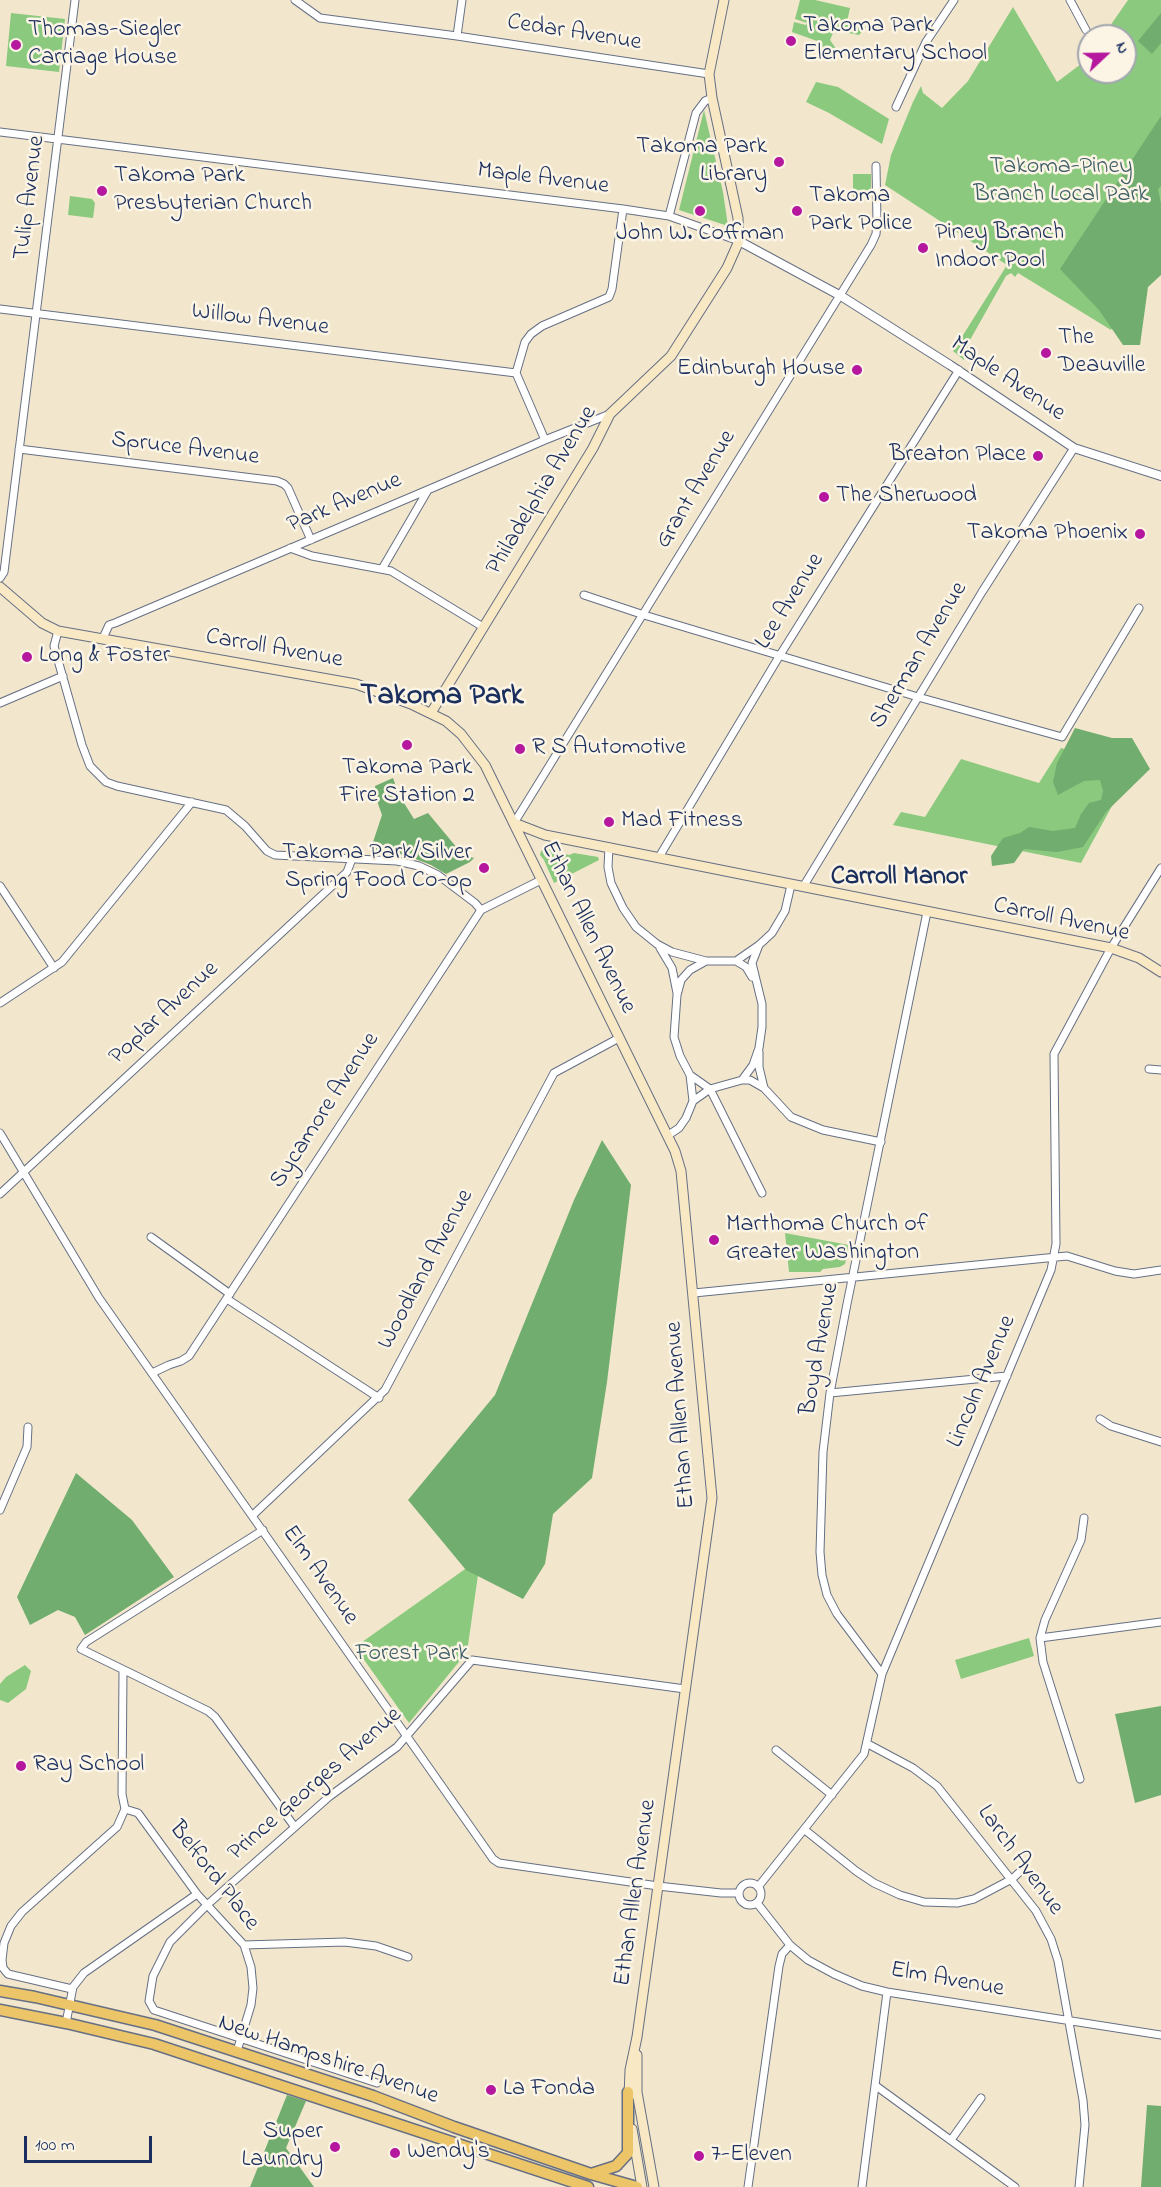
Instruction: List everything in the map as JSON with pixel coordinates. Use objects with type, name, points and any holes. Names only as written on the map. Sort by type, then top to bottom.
[{"type":"main road","name":"Philadelphia Avenue","points":[[431,713],[593,448],[610,414],[671,356],[727,268],[739,240],[738,218],[709,74],[724,0]]},
{"type":"main road","name":"Carroll Avenue","points":[[0,587],[42,623],[57,631],[356,684],[431,713],[446,721],[461,734],[482,760],[514,823],[545,835],[1112,948],[1139,958],[1161,972]]},
{"type":"main road","name":"Ethan Allen Avenue","points":[[514,823],[667,1136],[681,1171],[694,1293],[712,1498],[637,2037],[630,2070],[628,2092],[640,2187]]},
{"type":"main road","name":"New Hampshire Avenue","points":[[0,1990],[155,2025],[373,2096],[454,2127],[591,2174],[640,2187]]},
{"type":"main road","name":"New Hampshire Avenue","points":[[0,2010],[154,2044],[588,2187]]},
{"type":"main road","name":"Ethan Allen Avenue","points":[[637,2037],[637,2092],[654,2187]]},
{"type":"main road","points":[[591,2174],[616,2166],[628,2153],[628,2092]]},
{"type":"street","name":"Tulip Avenue","points":[[0,578],[4,572],[75,0]]},
{"type":"street","name":"Cedar Avenue","points":[[295,0],[320,18],[709,74]]},
{"type":"street","points":[[457,36],[462,0]]},
{"type":"street","points":[[896,107],[926,42],[954,0]]},
{"type":"street","points":[[1070,0],[1083,24]]},
{"type":"street","points":[[669,216],[696,112],[705,101],[712,98]]},
{"type":"street","name":"Maple Avenue","points":[[0,132],[669,216],[739,240],[841,296],[959,370],[1074,448],[1161,476]]},
{"type":"street","name":"Grant Avenue","points":[[514,823],[863,260],[876,234],[878,223],[876,166]]},
{"type":"street","points":[[545,440],[516,373],[525,342],[542,326],[609,297],[623,209]]},
{"type":"street","name":"Willow Avenue","points":[[0,309],[516,373]]},
{"type":"street","name":"Lee Avenue","points":[[659,857],[780,655],[959,370]]},
{"type":"street","name":"Park Avenue","points":[[103,638],[109,625],[610,414]]},
{"type":"street","name":"Sherman Avenue","points":[[803,887],[982,592],[1074,448]]},
{"type":"street","name":"Spruce Avenue","points":[[19,449],[284,484],[310,540]]},
{"type":"street","points":[[382,569],[428,490]]},
{"type":"street","points":[[290,548],[312,556],[391,571],[483,627]]},
{"type":"street","points":[[584,595],[918,697],[1062,737],[1139,608]]},
{"type":"street","points":[[57,631],[54,646],[82,745],[90,766],[106,782],[226,810],[245,826],[267,851],[275,855],[397,861],[419,866],[438,875],[481,910],[541,880]]},
{"type":"street","points":[[0,703],[63,675]]},
{"type":"street","points":[[0,1003],[62,962],[192,802]]},
{"type":"street","points":[[609,847],[608,867],[611,883],[623,908],[636,927],[657,944],[672,952],[706,961],[736,961],[747,967],[755,982]]},
{"type":"street","name":"Poplar Avenue","points":[[0,1194],[347,872],[352,859]]},
{"type":"street","name":"Lincoln Avenue","points":[[758,1887],[864,1754],[882,1674],[1051,1270],[1056,1244],[1054,1054],[1112,948],[1161,868]]},
{"type":"street","points":[[736,961],[772,933],[786,911],[791,885]]},
{"type":"street","points":[[0,886],[54,968]]},
{"type":"street","name":"Sycamore Avenue","points":[[152,1373],[189,1356],[481,910]]},
{"type":"street","name":"Boyd Avenue","points":[[882,1674],[837,1614],[827,1595],[820,1552],[823,1452],[830,1393],[927,912]]},
{"type":"street","points":[[657,944],[672,968],[677,995]]},
{"type":"street","points":[[759,945],[752,963],[762,1004],[759,1067],[764,1088]]},
{"type":"street","points":[[667,1136],[679,1128],[693,1101],[690,1075],[674,1037],[677,995],[681,980],[690,970],[706,961]]},
{"type":"street","name":"Woodland Avenue","points":[[253,1515],[379,1398],[391,1380],[554,1073],[619,1038]]},
{"type":"street","points":[[742,1080],[753,1065],[759,1048]]},
{"type":"street","points":[[1149,1069],[1161,1070]]},
{"type":"street","points":[[690,1075],[713,1088],[762,1193]]},
{"type":"street","points":[[693,1101],[713,1088],[750,1080],[764,1088],[791,1117],[823,1130],[881,1142]]},
{"type":"street","name":"Elm Avenue","points":[[0,1133],[99,1299],[493,1859],[499,1863],[658,1886],[739,1893]]},
{"type":"street","points":[[151,1237],[228,1297],[379,1398]]},
{"type":"street","points":[[694,1293],[1066,1256],[1115,1271],[1134,1274],[1161,1270]]},
{"type":"street","points":[[830,1393],[1007,1376]]},
{"type":"street","points":[[1100,1419],[1111,1426],[1161,1442]]},
{"type":"street","points":[[0,1510],[27,1447],[28,1427]]},
{"type":"street","points":[[1080,1779],[1043,1662],[1040,1638],[1045,1620],[1081,1540],[1084,1518]]},
{"type":"street","points":[[263,1530],[86,1642],[81,1648],[123,1671],[208,1711],[215,1717],[294,1827]]},
{"type":"street","points":[[1040,1638],[1161,1622]]},
{"type":"street","name":"Prince Georges Avenue","points":[[242,2039],[154,2010],[148,2001],[153,1976],[170,1942],[207,1905],[294,1827],[330,1796],[408,1737],[472,1660],[685,1689]]},
{"type":"street","points":[[72,1989],[8,1974],[3,1968],[2,1960],[4,1942],[11,1926],[22,1912],[117,1827],[125,1809],[122,1794],[123,1671]]},
{"type":"street","name":"Larch Avenue","points":[[867,1744],[913,1768],[937,1786],[1036,1911],[1051,1939],[1058,1961],[1083,2100],[1085,2126],[1079,2187]]},
{"type":"street","points":[[776,1750],[832,1796]]},
{"type":"street","name":"Belford Place","points":[[125,1809],[138,1813],[197,1894],[244,1945],[251,1967],[253,1988],[251,2005],[237,2051]]},
{"type":"street","points":[[805,1830],[856,1871],[874,1882],[900,1895],[924,1902],[957,1903],[974,1899],[1012,1879],[1024,1868]]},
{"type":"street","points":[[753,1884],[758,1887],[761,1895],[757,1903],[751,1905],[744,1903],[739,1893],[745,1885],[753,1884]]},
{"type":"street","points":[[66,2023],[72,1989],[84,1973],[197,1894]]},
{"type":"street","name":"Elm Avenue","points":[[757,1903],[790,1945],[808,1959],[861,1986],[1161,2035]]},
{"type":"street","points":[[244,1945],[345,1942],[376,1946],[408,1957]]},
{"type":"street","points":[[748,2187],[779,1966],[782,1954],[790,1945]]},
{"type":"street","points":[[862,2187],[887,1992]]},
{"type":"street","name":"New Hampshire Avenue","points":[[242,2039],[377,2083]]},
{"type":"street","points":[[876,2086],[1015,2187]]},
{"type":"street","points":[[951,2140],[981,2098]]},
{"type":"green space","points":[[800,0],[815,0],[850,8],[847,22],[866,27],[859,35],[839,31],[833,33],[830,40],[837,50],[837,57],[833,61],[826,60],[822,56],[821,46],[817,41],[792,32],[794,22],[806,25],[807,23],[795,19]]},
{"type":"green space","name":"Takoma-Piney Branch Local Park","points":[[1128,0],[1161,0],[1161,262],[1154,260],[1111,330],[1018,273],[1015,277],[1011,273],[1006,276],[970,340],[964,360],[953,351],[1007,265],[885,185],[891,155],[913,102],[921,86],[923,93],[942,108],[968,81],[1013,7],[1057,82],[1077,67],[1077,84],[1137,84],[1137,24],[1111,24]]},
{"type":"green space","points":[[11,13],[65,19],[59,72],[6,66]]},
{"type":"green space","points":[[1161,13],[1161,43],[1152,54],[1138,41]]},
{"type":"green space","points":[[816,82],[838,87],[889,119],[882,144],[806,102]]},
{"type":"green space","points":[[704,110],[723,192],[728,226],[679,210]]},
{"type":"green space","points":[[1161,116],[1161,186],[1158,189],[1161,204],[1161,275],[1148,287],[1140,345],[1123,345],[1099,310],[1060,269]]},
{"type":"green space","points":[[853,174],[871,174],[871,197],[853,197]]},
{"type":"green space","points":[[70,196],[92,199],[95,203],[93,218],[68,215]]},
{"type":"green space","points":[[1075,728],[1112,738],[1132,738],[1150,769],[1106,812],[1083,847],[1057,852],[1024,849],[1014,863],[992,866],[991,856],[1003,838],[1020,833],[1029,827],[1053,831],[1075,828],[1089,803],[1101,800],[1103,791],[1100,780],[1084,781],[1058,795],[1053,782],[1057,763]]},
{"type":"green space","points":[[1061,748],[1132,769],[1081,863],[893,825],[901,812],[925,817],[961,759],[1039,783]]},
{"type":"green space","points":[[393,778],[399,795],[414,819],[428,813],[463,855],[474,858],[470,862],[446,874],[431,865],[405,855],[370,851],[382,815],[376,798],[375,786]]},
{"type":"green space","points":[[545,848],[569,855],[574,853],[598,857],[599,860],[554,883],[540,855]]},
{"type":"green space","points":[[602,1140],[631,1185],[607,1382],[592,1478],[553,1514],[545,1564],[523,1599],[466,1570],[408,1500],[495,1395],[574,1200]]},
{"type":"green space","points":[[785,1233],[849,1245],[845,1264],[840,1267],[823,1269],[820,1272],[789,1272]]},
{"type":"green space","points":[[76,1473],[132,1520],[174,1577],[85,1635],[75,1617],[58,1610],[30,1625],[17,1597]]},
{"type":"green space","name":"Forest Park","points":[[468,1567],[478,1575],[467,1652],[409,1723],[355,1647]]},
{"type":"green space","points":[[1029,1638],[1034,1656],[961,1679],[955,1660]]},
{"type":"green space","points":[[25,1665],[31,1671],[26,1689],[8,1703],[0,1700],[0,1684],[6,1677]]},
{"type":"green space","points":[[1161,1706],[1161,1795],[1135,1803],[1115,1714]]},
{"type":"green space","points":[[287,2095],[306,2101],[286,2148],[314,2187],[250,2187]]},
{"type":"green space","points":[[1147,2105],[1161,2106],[1161,2187],[1141,2187]]},
{"type":"place","name":"Takoma Park Elementary School","points":[[791,41]]},
{"type":"place","name":"Thomas-Siegler Carriage House","points":[[16,45]]},
{"type":"place","name":"Takoma Park Library","points":[[779,162]]},
{"type":"place","name":"Takoma Park Presbyterian Church","points":[[102,191]]},
{"type":"place","name":"John W. Coffman","points":[[700,211]]},
{"type":"place","name":"Takoma Park Police","points":[[797,211]]},
{"type":"place","name":"Piney Branch Indoor Pool","points":[[923,248]]},
{"type":"place","name":"The Deauville","points":[[1046,353]]},
{"type":"place","name":"Edinburgh House","points":[[857,370]]},
{"type":"place","name":"Breaton Place","points":[[1038,456]]},
{"type":"place","name":"The Sherwood","points":[[824,497]]},
{"type":"place","name":"Takoma Phoenix","points":[[1140,534]]},
{"type":"place","name":"Long & Foster","points":[[27,657]]},
{"type":"place","name":"Takoma Park Fire Station 2","points":[[407,745]]},
{"type":"place","name":"R S Automotive","points":[[520,749]]},
{"type":"place","name":"Mad Fitness","points":[[609,822]]},
{"type":"place","name":"Takoma Park/Silver Spring Food Co-op","points":[[484,868]]},
{"type":"place","name":"Marthoma Church of Greater Washington","points":[[714,1240]]},
{"type":"place","name":"Ray School","points":[[21,1766]]},
{"type":"place","name":"La Fonda","points":[[491,2090]]},
{"type":"place","name":"Super Laundry","points":[[335,2147]]},
{"type":"place","name":"Wendy's","points":[[395,2153]]},
{"type":"place","name":"7-Eleven","points":[[699,2156]]},
{"type":"district","name":"Takoma Park","points":[[442,698]]},
{"type":"district","name":"Carroll Manor","points":[[899,879]]}]
